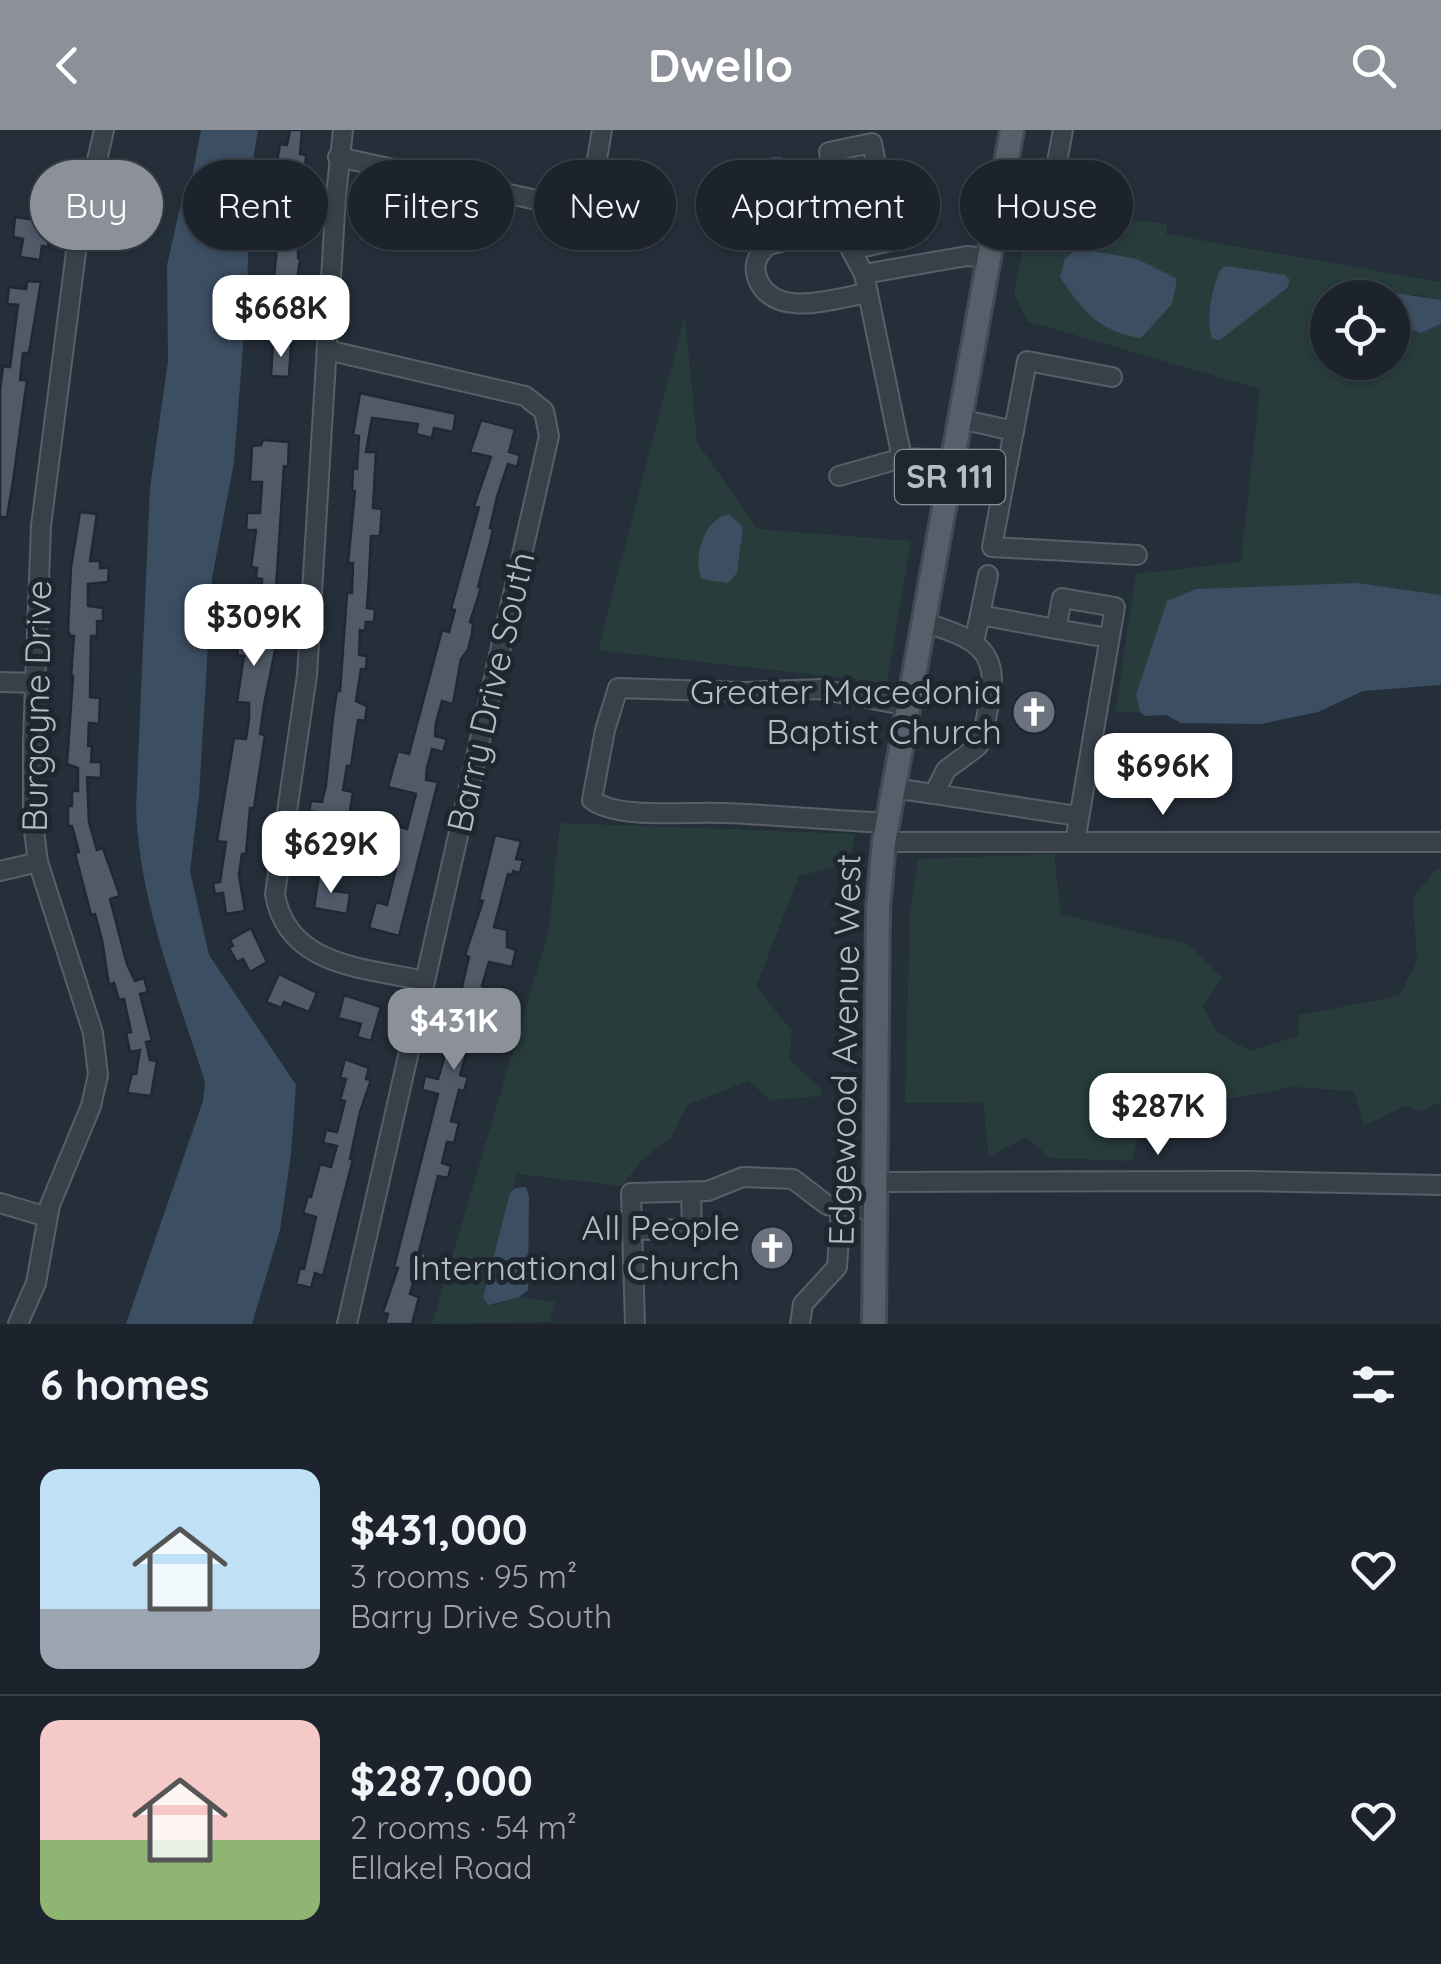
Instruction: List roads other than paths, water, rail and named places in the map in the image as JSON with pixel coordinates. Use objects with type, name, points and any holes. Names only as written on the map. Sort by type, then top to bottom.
[{"type":"main road","name":"Edgewood Avenue West","points":[[874,1324],[878,908],[886,833],[1012,130]]},
{"type":"street","name":"Burgoyne Drive","points":[[18,1324],[36,1282],[47,1217],[63,1168],[91,1106],[98,1075],[93,1033],[38,862],[34,823],[41,526],[76,252],[104,130]]},
{"type":"street","points":[[343,130],[338,157],[307,675],[275,894],[284,925],[307,950],[324,958],[425,982]]},
{"type":"street","points":[[338,157],[564,206],[576,200],[593,180],[602,130]]},
{"type":"street","points":[[1057,160],[1063,130]]},
{"type":"street","points":[[831,160],[829,152],[872,143],[875,160]]},
{"type":"street","points":[[762,250],[754,268],[758,280],[771,296],[790,304],[868,294]]},
{"type":"street","points":[[851,250],[864,274],[902,458]]},
{"type":"street","points":[[864,274],[968,256],[990,258]]},
{"type":"street","name":"Barry Drive South","points":[[327,350],[525,396],[544,410],[549,436],[347,1324]]},
{"type":"street","points":[[1112,377],[1027,361],[992,547],[1137,555]]},
{"type":"street","points":[[960,418],[1014,432]]},
{"type":"street","points":[[839,476],[902,458],[1008,463]]},
{"type":"street","points":[[974,642],[988,575]]},
{"type":"street","points":[[1056,629],[1062,598],[1115,607],[1075,842]]},
{"type":"street","points":[[980,615],[1109,638]]},
{"type":"street","points":[[924,622],[974,642],[990,664],[994,680],[981,742],[946,770],[934,794]]},
{"type":"street","points":[[0,682],[36,683]]},
{"type":"street","points":[[908,706],[820,689],[743,692],[618,688],[605,730],[592,800],[600,806],[632,811],[724,813],[886,833],[1075,842],[1441,842]]},
{"type":"street","points":[[893,788],[1077,816]]},
{"type":"street","points":[[0,870],[38,862]]},
{"type":"street","points":[[635,1324],[632,1194],[691,1193],[716,1188],[743,1176],[793,1179],[827,1205],[875,1209]]},
{"type":"street","points":[[875,1182],[1441,1185]]},
{"type":"street","points":[[632,1230],[692,1229],[691,1193]]},
{"type":"street","points":[[0,1203],[47,1217]]},
{"type":"street","points":[[800,1324],[803,1304],[837,1267],[841,1208]]},
{"type":"water","points":[[201,130],[258,130],[253,160],[195,160]]},
{"type":"water","points":[[183,195],[183,250],[248,250],[234,462],[212,578],[199,796],[190,871],[209,955],[296,1085],[280,1230],[252,1324],[126,1324],[203,1101],[205,1082],[152,912],[136,807],[150,488],[168,361],[167,265]]},
{"type":"water","points":[[1075,250],[1088,250],[1137,259],[1177,279],[1172,304],[1141,338],[1114,331],[1093,318],[1068,289],[1060,277],[1065,259]]},
{"type":"water","points":[[1226,266],[1285,275],[1290,280],[1287,288],[1220,340],[1212,339],[1212,295],[1220,270]]},
{"type":"water","points":[[1410,295],[1441,300],[1441,324],[1421,333],[1410,329]]},
{"type":"water","points":[[729,514],[743,527],[737,573],[728,583],[701,579],[698,559],[703,539],[713,523]]},
{"type":"water","points":[[1357,583],[1441,595],[1441,685],[1363,691],[1318,712],[1261,724],[1181,723],[1166,715],[1145,716],[1140,712],[1136,695],[1167,601],[1196,589]]},
{"type":"water","points":[[526,1187],[528,1290],[519,1297],[489,1305],[483,1298],[510,1193]]},
{"type":"place","name":"Greater Macedonia Baptist Church","points":[[1034,712]]},
{"type":"place","name":"All People International Church","points":[[772,1248]]}]
